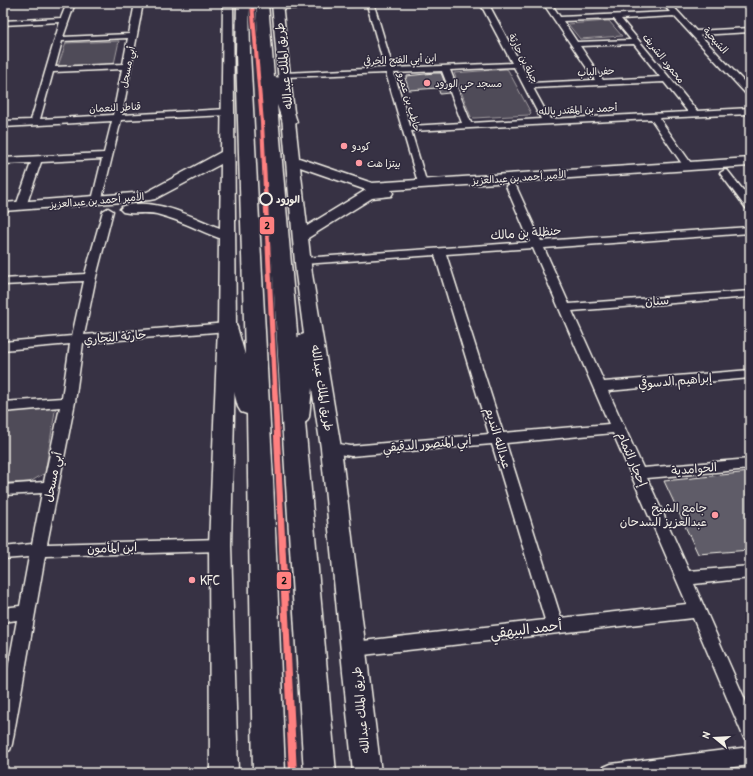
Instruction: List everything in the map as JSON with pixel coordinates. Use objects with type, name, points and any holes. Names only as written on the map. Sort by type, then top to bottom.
[{"type":"highway","points":[[243,3],[243,53],[261,480],[269,773]]},
{"type":"highway","name":"طريق الملك عبدالله","points":[[273,4],[266,49],[282,287],[296,438],[320,773]]},
{"type":"highway","points":[[266,49],[274,62],[278,84],[290,122]]},
{"type":"highway","points":[[227,327],[247,400],[261,480]]},
{"type":"main road","points":[[224,773],[220,545],[227,327],[228,3]]},
{"type":"main road","name":"طريق الملك عبدالله","points":[[273,4],[286,75],[304,267],[331,448],[367,773]]},
{"type":"main road","points":[[228,106],[243,53]]},
{"type":"main road","name":"الأمير أحمد بن عبدالعزيز","points":[[3,207],[150,196],[228,154]]},
{"type":"main road","name":"الأمير أحمد بن عبدالعزيز","points":[[293,160],[371,187],[750,162]]},
{"type":"main road","name":"الأمير أحمد بن عبدالعزيز","points":[[301,236],[369,194],[750,171]]},
{"type":"main road","name":"الأمير أحمد بن عبدالعزيز","points":[[3,218],[146,208],[164,211],[227,236]]},
{"type":"main road","points":[[296,438],[305,371],[304,267]]},
{"type":"street","points":[[35,122],[64,20],[71,3]]},
{"type":"street","name":"أبي مسحل","points":[[97,200],[117,118],[139,3]]},
{"type":"street","name":"حاطب بن عمرو","points":[[370,3],[422,184]]},
{"type":"street","points":[[273,4],[375,3]]},
{"type":"street","name":"جبلة بن حارثة","points":[[484,3],[546,122]]},
{"type":"street","points":[[547,3],[576,44],[600,82]]},
{"type":"street","name":"الشيحية","points":[[666,3],[696,33],[750,92]]},
{"type":"street","points":[[559,19],[677,14]]},
{"type":"street","name":"محمود الشريف","points":[[616,17],[695,114]]},
{"type":"street","points":[[3,23],[64,20]]},
{"type":"street","points":[[696,33],[750,30]]},
{"type":"street","points":[[59,39],[133,36]]},
{"type":"street","points":[[576,44],[636,42]]},
{"type":"street","name":"ابن أبي الفتح الخرفي","points":[[286,75],[516,65]]},
{"type":"street","points":[[50,70],[127,66]]},
{"type":"street","points":[[445,68],[468,126]]},
{"type":"street","name":"حفر الباب","points":[[527,86],[666,79]]},
{"type":"street","name":"قناطر النعمان","points":[[3,124],[117,118],[228,106]]},
{"type":"street","name":"أحمد بن المقتدر بالله","points":[[407,129],[750,110]]},
{"type":"street","points":[[653,116],[688,166]]},
{"type":"street","points":[[3,161],[108,156]]},
{"type":"street","points":[[21,206],[37,159]]},
{"type":"street","points":[[724,173],[750,206]]},
{"type":"street","name":"إحجار الثمام","points":[[511,186],[684,578],[750,732]]},
{"type":"street","name":"أبي مسحل","points":[[3,744],[40,550],[50,487],[68,402],[77,340],[90,277],[108,211]]},
{"type":"street","name":"حنظلة بن مالك","points":[[304,267],[440,252],[750,230]]},
{"type":"street","name":"عبدالله النديم","points":[[440,252],[555,625]]},
{"type":"street","points":[[3,282],[90,277]]},
{"type":"street","name":"سنان","points":[[565,308],[750,294]]},
{"type":"street","name":"حارثة النجاري","points":[[3,346],[227,327]]},
{"type":"street","name":"إبراهيم الدسوقي","points":[[600,387],[750,374]]},
{"type":"street","points":[[3,407],[68,402]]},
{"type":"street","name":"أبي المنصور الدقيقي","points":[[331,448],[351,451],[618,428]]},
{"type":"street","name":"الحوامدية","points":[[638,474],[750,464]]},
{"type":"street","points":[[3,490],[50,487]]},
{"type":"street","name":"ابن المأمون","points":[[3,553],[40,550],[220,545]]},
{"type":"street","points":[[684,578],[750,572]]},
{"type":"street","name":"أحمد البيهقي","points":[[354,649],[555,625],[698,610]]},
{"type":"street","points":[[3,615],[28,612]]},
{"type":"street","points":[[611,773],[750,756]]},
{"type":"shaded area","points":[[609,21],[622,36],[580,39],[568,24]]},
{"type":"shaded area","points":[[119,41],[114,64],[58,66],[66,43]]},
{"type":"shaded area","points":[[508,70],[531,113],[529,115],[471,117],[454,73]]},
{"type":"shaded area","points":[[56,405],[45,473],[30,482],[3,483],[3,410]]},
{"type":"building","name":"مسجد حي الورود","points":[[441,73],[449,93],[440,94],[438,88],[409,90],[405,78],[407,78],[407,76]]},
{"type":"building","name":"جامع الشيخ عبدالعزيز السدحان","points":[[750,472],[750,550],[698,554],[664,481]]},
{"type":"transit line","name":"2","points":[[252,3],[262,123],[293,773]]},
{"type":"place","name":"مسجد حي الورود","points":[[427,83]]},
{"type":"place","name":"كودو","points":[[344,146]]},
{"type":"place","name":"بيتزا هت","points":[[359,163]]},
{"type":"place","name":"الورود","points":[[266,199]]},
{"type":"place","name":"جامع الشيخ عبدالعزيز السدحان","points":[[715,515]]},
{"type":"place","name":"KFC","points":[[192,580]]}]
